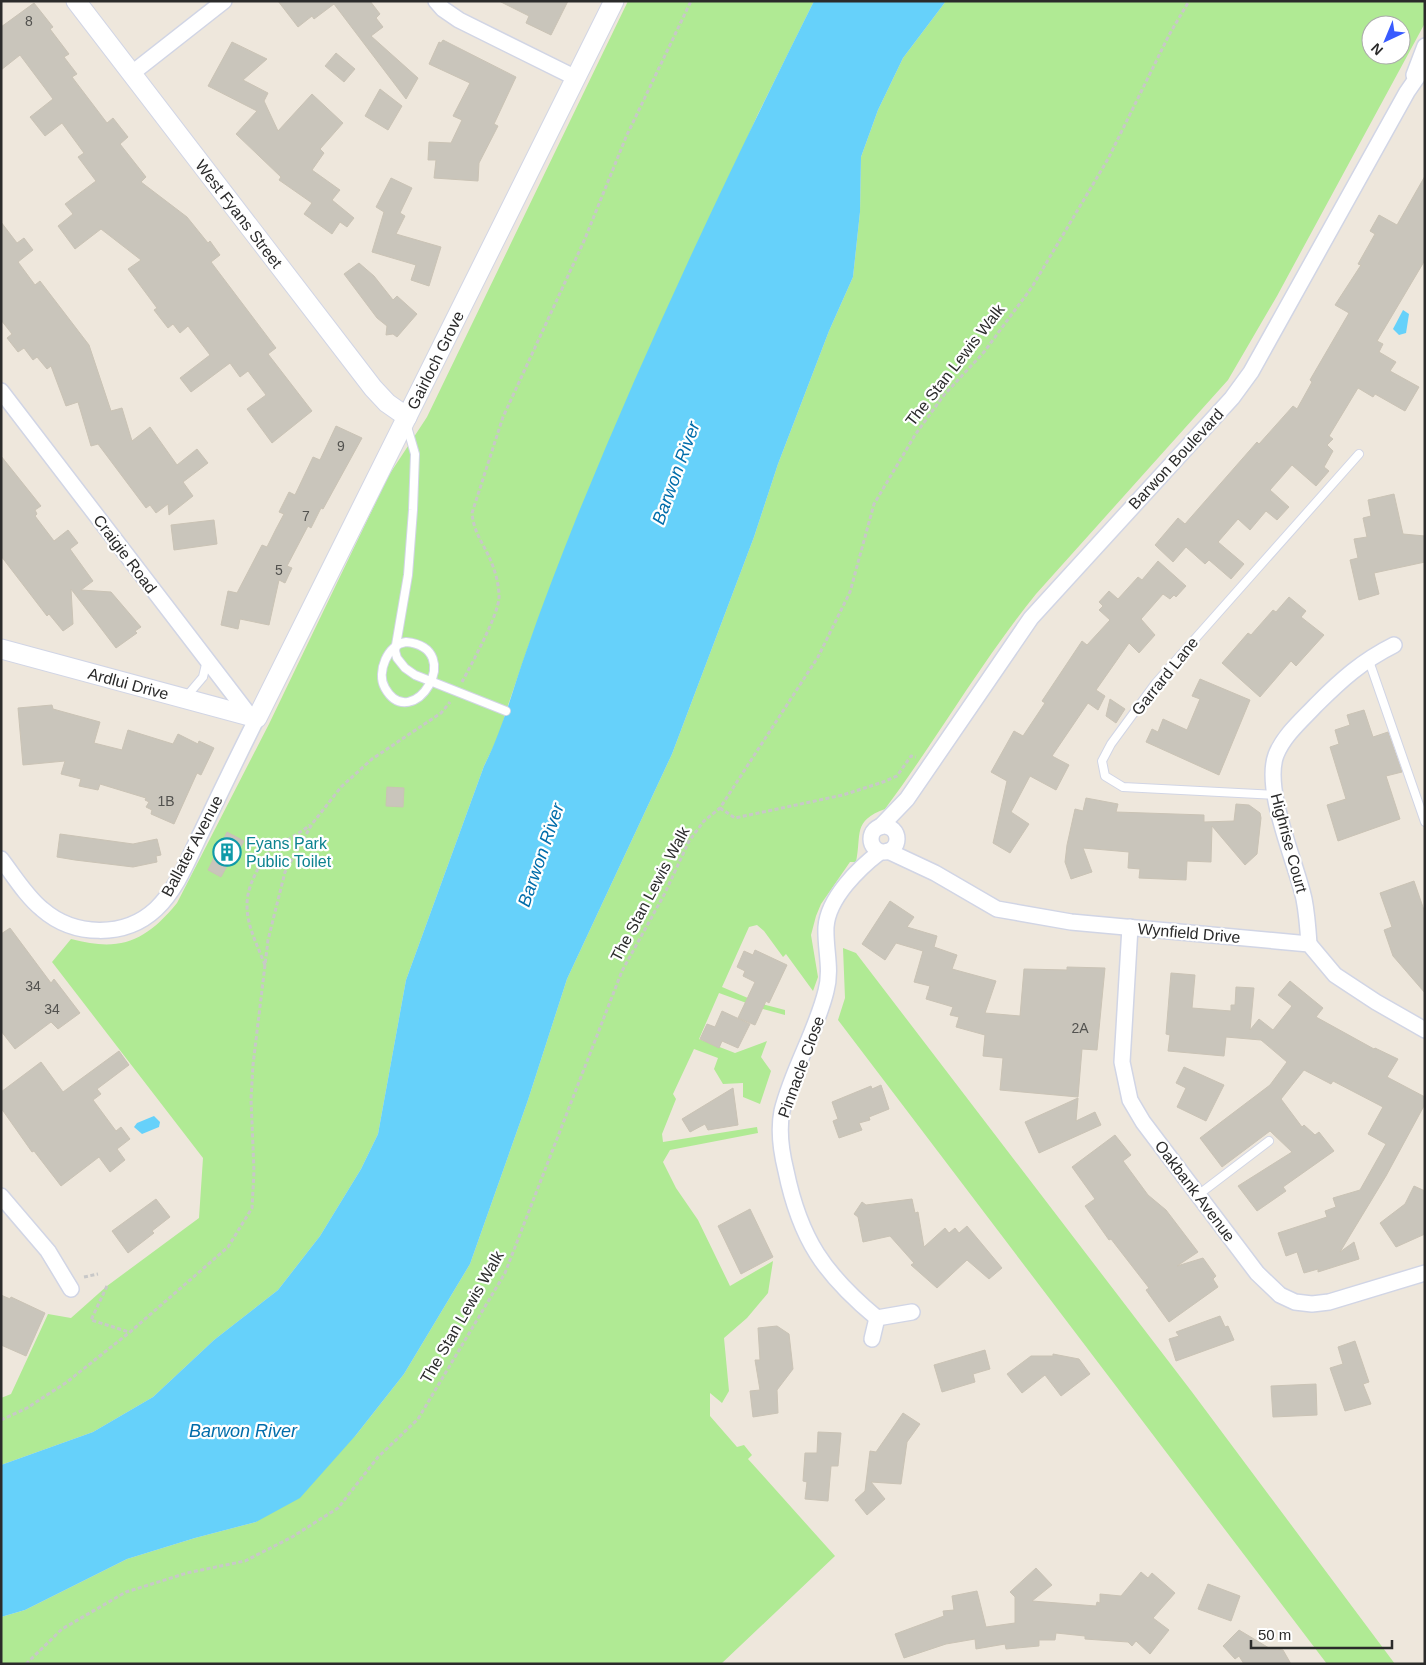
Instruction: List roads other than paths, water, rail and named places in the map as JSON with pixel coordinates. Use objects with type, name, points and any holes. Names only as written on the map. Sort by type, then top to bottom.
[{"type":"street","name":"West Fyans Street","points":[[76,1],[373,388],[387,404],[406,420]]},
{"type":"street","points":[[131,74],[224,1]]},
{"type":"street","points":[[436,1],[443,9],[459,20],[576,78]]},
{"type":"street","name":"Gairloch Grove","points":[[253,717],[406,420],[614,1]]},
{"type":"street","name":"Barwon Boulevard","points":[[891,832],[875,830],[880,848],[896,844],[891,832],[907,799],[1031,618],[1232,398],[1251,372],[1406,92],[1425,46]]},
{"type":"street","name":"Barwon Boulevard","points":[[1406,92],[1425,66]]},
{"type":"street","name":"Craigie Road","points":[[1,391],[207,660],[253,717]]},
{"type":"street","name":"Highrise Court","points":[[1309,944],[1304,899],[1275,795],[1273,774],[1275,757],[1282,742],[1339,682],[1368,658],[1394,645]]},
{"type":"street","name":"Ardlui Drive","points":[[1,649],[253,717]]},
{"type":"street","name":"Ballater Avenue","points":[[1,859],[35,903],[61,922],[79,928],[102,931],[119,929],[140,920],[157,908],[170,892],[253,717]]},
{"type":"street","name":"Wynfield Drive","points":[[891,832],[935,873]]},
{"type":"street","name":"Wynfield Drive","points":[[880,848],[935,873],[997,908],[1071,922],[1309,944]]},
{"type":"street","name":"Pinnacle Close","points":[[877,1318],[826,1270],[798,1221],[780,1138],[783,1109],[823,1004],[829,982],[826,925],[834,904],[849,882],[880,848]]},
{"type":"street","name":"Oakbank Avenue","points":[[1130,927],[1122,1062],[1128,1090],[1136,1112],[1268,1286],[1280,1295],[1295,1302],[1312,1304],[1329,1302],[1425,1273]]},
{"type":"street","points":[[1309,944],[1335,975],[1376,1002],[1425,1030]]},
{"type":"street","points":[[1,1196],[48,1251],[72,1289]]},
{"type":"street","points":[[872,1338],[877,1318],[912,1312]]},
{"type":"lane","points":[[406,420],[414,448],[415,466],[408,575],[396,646],[397,658],[405,668],[431,682],[506,710]]},
{"type":"lane","name":"Garrard Lane","points":[[1275,795],[1123,787],[1105,776],[1102,761],[1111,744],[1155,684],[1359,454]]},
{"type":"lane","points":[[402,642],[412,642],[427,651],[435,666],[431,682],[423,694],[410,701],[398,700],[390,695],[383,684],[382,670],[388,655],[402,642]]},
{"type":"lane","points":[[1368,658],[1425,822]]},
{"type":"lane","points":[[184,698],[193,691],[203,677],[207,660]]},
{"type":"lane","points":[[1198,1195],[1269,1141]]},
{"type":"water","name":"Barwon River","points":[[814,1],[946,1],[903,58],[878,110],[861,157],[860,212],[853,277],[829,331],[778,464],[754,537],[672,754],[567,979],[528,1100],[470,1264],[404,1374],[356,1435],[300,1498],[256,1522],[127,1559],[25,1610],[1,1617],[1,1465],[93,1432],[153,1397],[214,1340],[278,1290],[320,1236],[361,1169],[378,1134],[406,980],[484,766],[502,723],[557,567],[603,453],[660,323],[720,193]]},
{"type":"water","points":[[1403,310],[1409,314],[1406,333],[1399,335],[1393,329]]},
{"type":"water","points":[[154,1116],[160,1122],[159,1127],[142,1134],[134,1127],[137,1123]]},
{"type":"place","name":"Fyans Park Public Toilet","points":[[227,852]]}]
